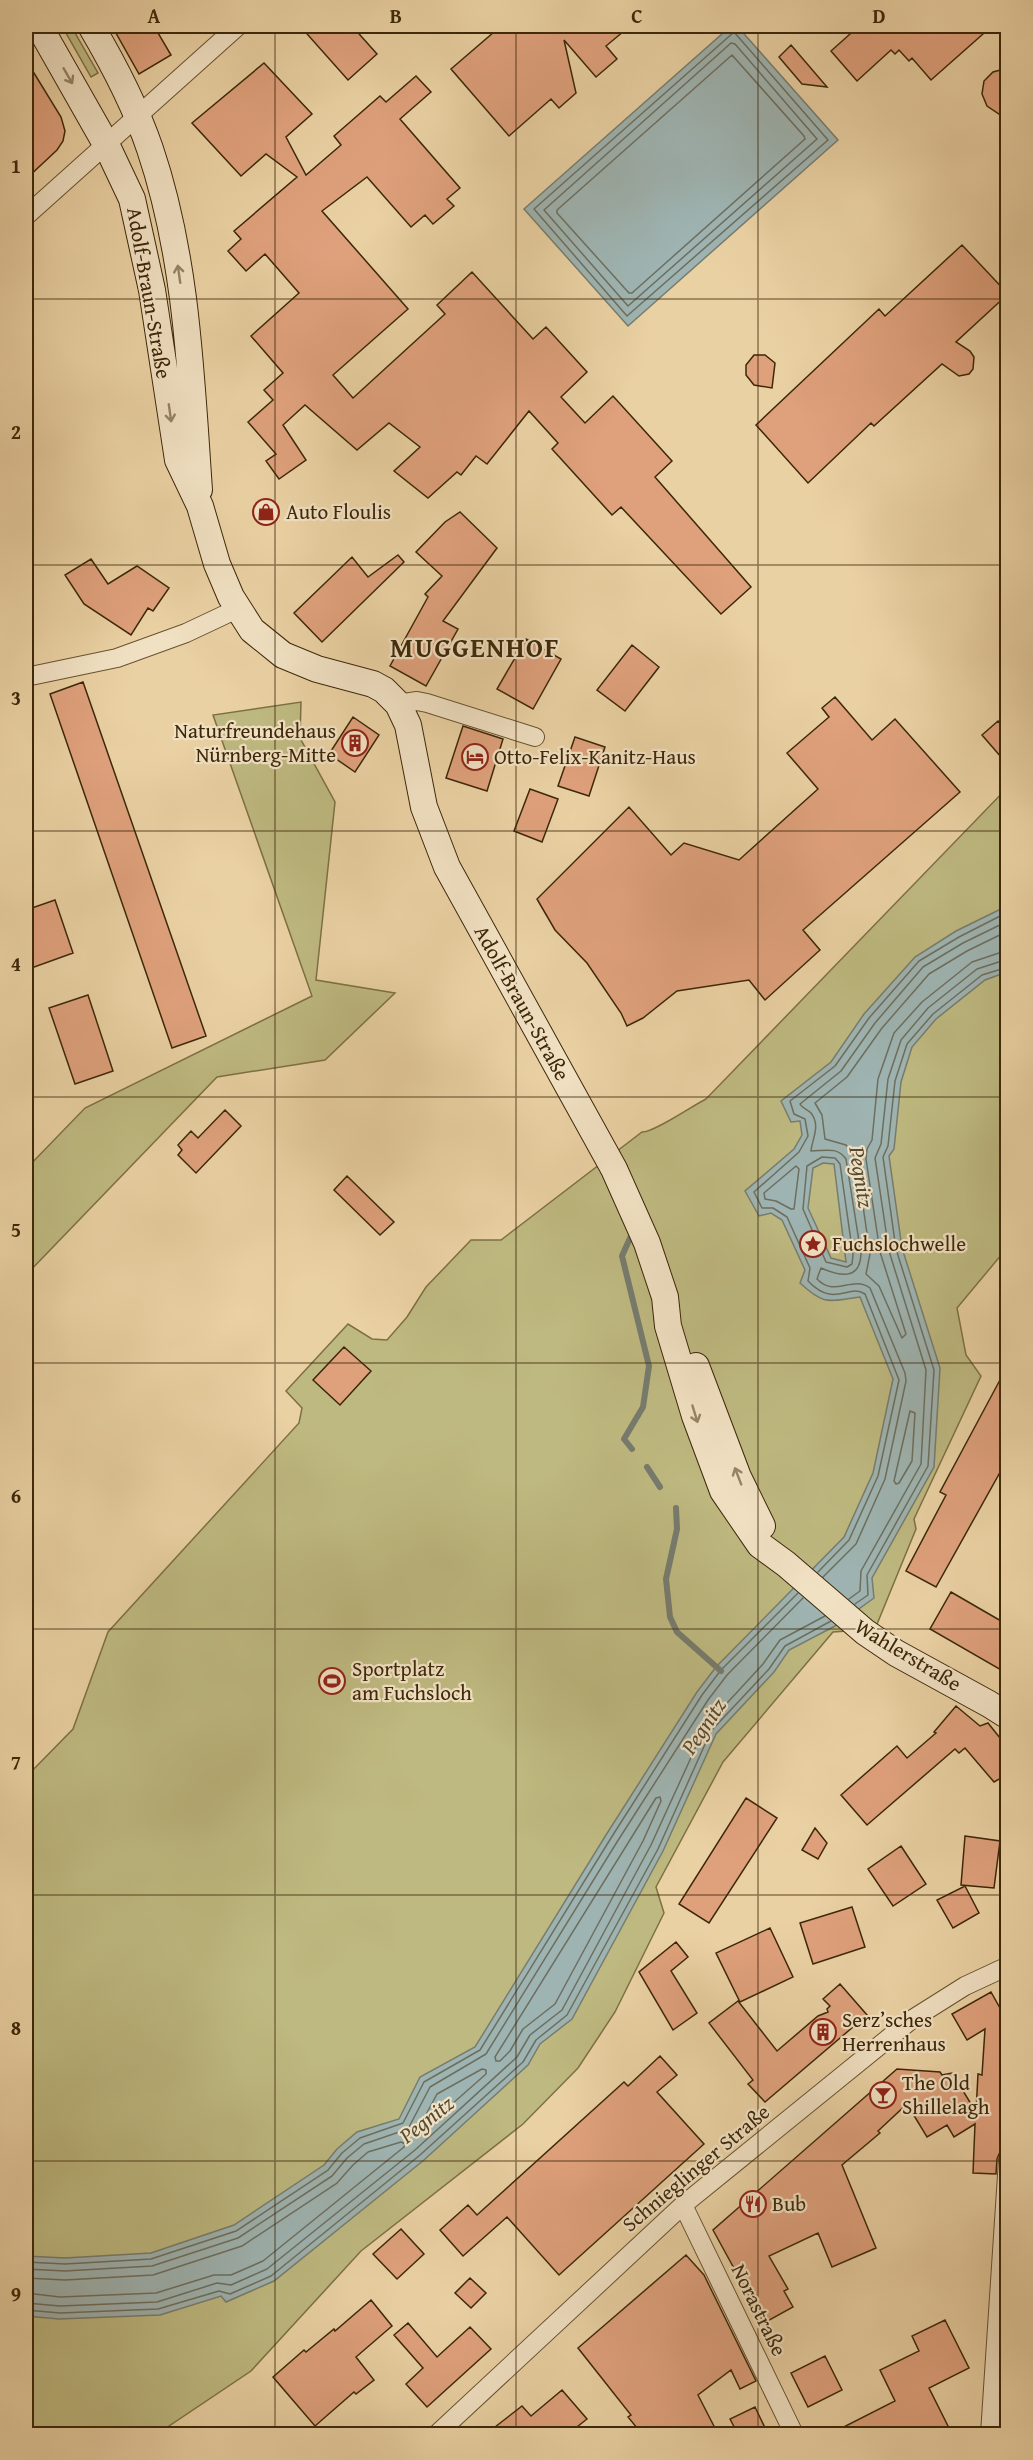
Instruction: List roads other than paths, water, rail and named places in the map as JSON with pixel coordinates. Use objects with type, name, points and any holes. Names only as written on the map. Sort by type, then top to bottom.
[{"type":"main road","name":"Adolf-Braun-Straße","points":[[39,26],[106,144],[129,190],[152,290],[178,460],[200,506],[224,583],[237,609],[258,636],[283,655],[311,667],[373,684],[384,690],[398,704],[408,725],[424,807],[447,867],[614,1169],[647,1243],[665,1297],[679,1320],[750,1504],[786,1564]]},
{"type":"main road","name":"Adolf-Braun-Straße","points":[[92,26],[137,116],[162,189],[179,273],[200,506]]},
{"type":"main road","name":"Wahlerstraße","points":[[786,1564],[850,1620],[896,1653],[1008,1716]]},
{"type":"street","points":[[26,216],[238,26]]},
{"type":"street","points":[[26,677],[117,658],[186,633],[237,609]]},
{"type":"street","points":[[398,704],[417,701],[427,703],[535,737]]},
{"type":"street","name":"Schnieglinger Straße","points":[[437,2434],[683,2205],[911,2020],[965,1986],[1008,1966]]},
{"type":"street","points":[[990,2434],[1008,2160]]},
{"type":"street","name":"Norastraße","points":[[683,2205],[794,2434]]},
{"type":"water","points":[[731,26],[737,26],[838,140],[628,326],[524,209]]},
{"type":"water","name":"Pegnitz","points":[[1007,906],[1007,972],[985,980],[936,1019],[912,1047],[901,1082],[894,1149],[889,1156],[902,1248],[940,1368],[934,1467],[872,1578],[874,1598],[835,1626],[789,1650],[774,1672],[716,1734],[663,1851],[572,2019],[540,2044],[528,2065],[424,2160],[274,2281],[226,2302],[221,2296],[160,2315],[59,2319],[26,2316],[26,2256],[65,2258],[151,2253],[234,2225],[324,2165],[337,2149],[357,2132],[399,2119],[420,2077],[475,2047],[697,1692],[716,1667],[844,1537],[873,1473],[893,1379],[860,1297],[841,1300],[822,1299],[800,1283],[805,1270],[782,1220],[771,1213],[759,1216],[745,1191],[794,1149],[802,1135],[800,1121],[791,1122],[781,1101],[831,1062],[864,1014],[915,957],[956,931]],"holes":[[[823,1163],[834,1164],[846,1262],[831,1258],[808,1208],[813,1168]]]},
{"type":"waterway","points":[[631,1236],[622,1256],[649,1366],[643,1407],[624,1439],[632,1449]]},
{"type":"waterway","points":[[647,1467],[660,1487]]},
{"type":"waterway","points":[[676,1508],[677,1529],[666,1579],[670,1617],[677,1632],[721,1671]]},
{"type":"place","name":"Auto Floulis","points":[[266,512]]},
{"type":"place","name":"Naturfreundehaus Nürnberg-Mitte","points":[[355,743]]},
{"type":"place","name":"Otto-Felix-Kanitz-Haus","points":[[475,757]]},
{"type":"place","name":"Fuchslochwelle","points":[[813,1244]]},
{"type":"place","name":"Sportplatz am Fuchsloch","points":[[332,1681]]},
{"type":"place","name":"Serz’sches Herrenhaus","points":[[823,2032]]},
{"type":"place","name":"The Old Shillelagh","points":[[883,2095]]},
{"type":"place","name":"Bub","points":[[753,2204]]},
{"type":"district","name":"MUGGENHOF","points":[[475,648]]}]
